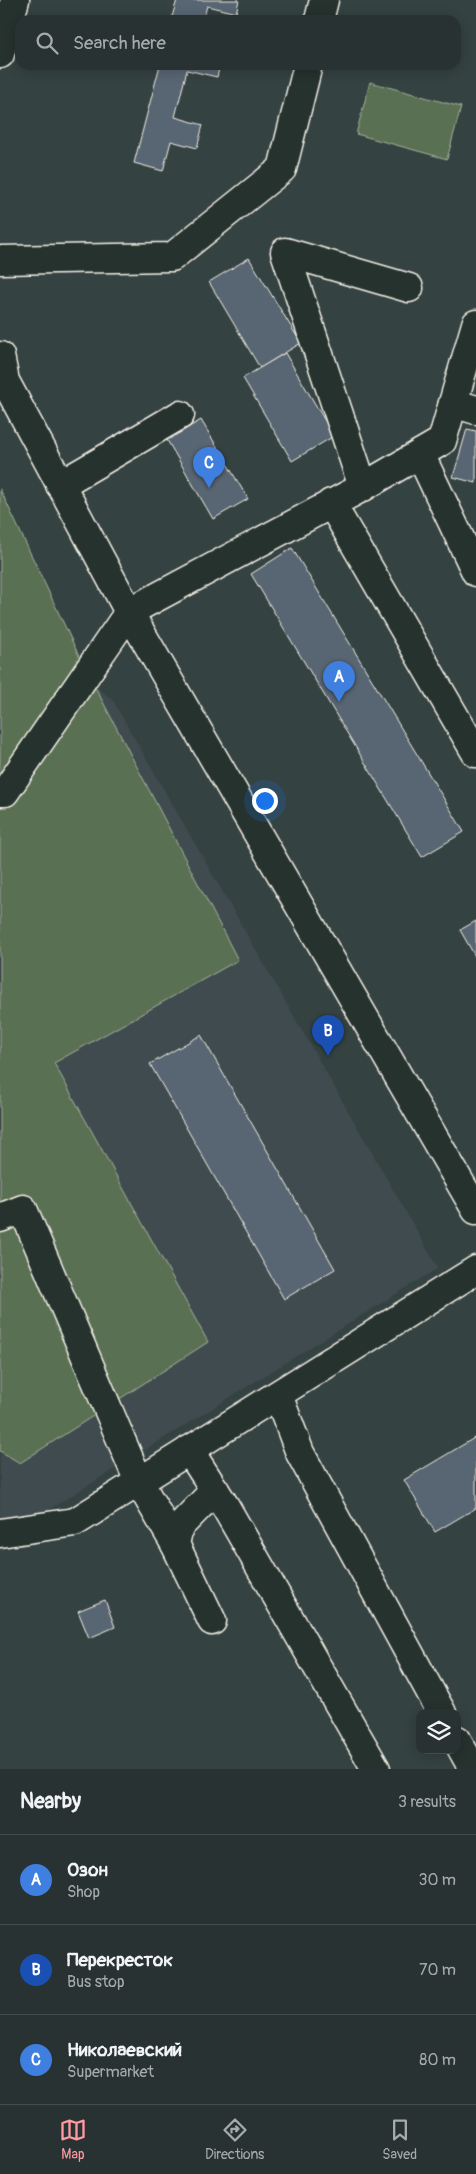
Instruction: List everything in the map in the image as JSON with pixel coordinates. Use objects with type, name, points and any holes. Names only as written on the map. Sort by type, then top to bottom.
[{"type":"street","points":[[0,54],[15,0]]},
{"type":"street","points":[[320,15],[324,0]]},
{"type":"street","points":[[0,260],[172,257],[282,169],[307,70]]},
{"type":"street","points":[[363,487],[286,252],[409,288]]},
{"type":"street","points":[[0,792],[5,792],[129,612],[363,487],[442,441],[464,406],[476,324]]},
{"type":"street","points":[[0,356],[5,381],[129,612],[476,1210]]},
{"type":"street","points":[[60,485],[180,415]]},
{"type":"street","points":[[420,454],[476,572]]},
{"type":"street","points":[[331,503],[476,754]]},
{"type":"street","points":[[0,1218],[23,1209],[139,1482],[175,1544],[212,1621]]},
{"type":"street","points":[[0,1533],[75,1522],[476,1270]]},
{"type":"street","points":[[278,1395],[300,1453],[440,1709]]},
{"type":"street","points":[[189,1450],[215,1490],[376,1769]]},
{"type":"street","points":[[175,1544],[179,1527],[215,1490]]},
{"type":"street","points":[[461,1747],[473,1769]]},
{"type":"shaded area","points":[[0,612],[112,699],[438,1268],[0,1540]]},
{"type":"green space","points":[[370,82],[461,107],[447,159],[356,134]]},
{"type":"green space","points":[[0,489],[80,658],[238,960],[54,1063],[208,1342],[20,1463],[0,1451]]},
{"type":"building","points":[[177,0],[239,0],[236,13],[207,6],[204,15],[172,15]]},
{"type":"building","points":[[159,70],[187,70],[175,117],[203,125],[197,148],[171,141],[163,171],[134,163]]},
{"type":"building","points":[[187,70],[219,70],[217,77]]},
{"type":"building","points":[[249,258],[301,343],[260,368],[209,282]]},
{"type":"building","points":[[285,353],[334,436],[292,461],[243,378]]},
{"type":"building","points":[[201,420],[248,499],[213,519],[167,440]]},
{"type":"building","points":[[467,429],[476,431],[476,483],[453,477]]},
{"type":"building","points":[[292,548],[464,832],[422,857],[251,574]]},
{"type":"building","points":[[476,921],[476,958],[460,930]]},
{"type":"building","points":[[201,1035],[335,1269],[284,1299],[150,1064]]},
{"type":"building","points":[[476,1437],[476,1508],[435,1532],[404,1480]]},
{"type":"building","points":[[105,1600],[115,1627],[89,1638],[78,1611]]},
{"type":"place","name":"Николаевский","points":[[209,488]]},
{"type":"place","name":"Озон","points":[[339,702]]},
{"type":"place","name":"Перекресток","points":[[328,1056]]}]
